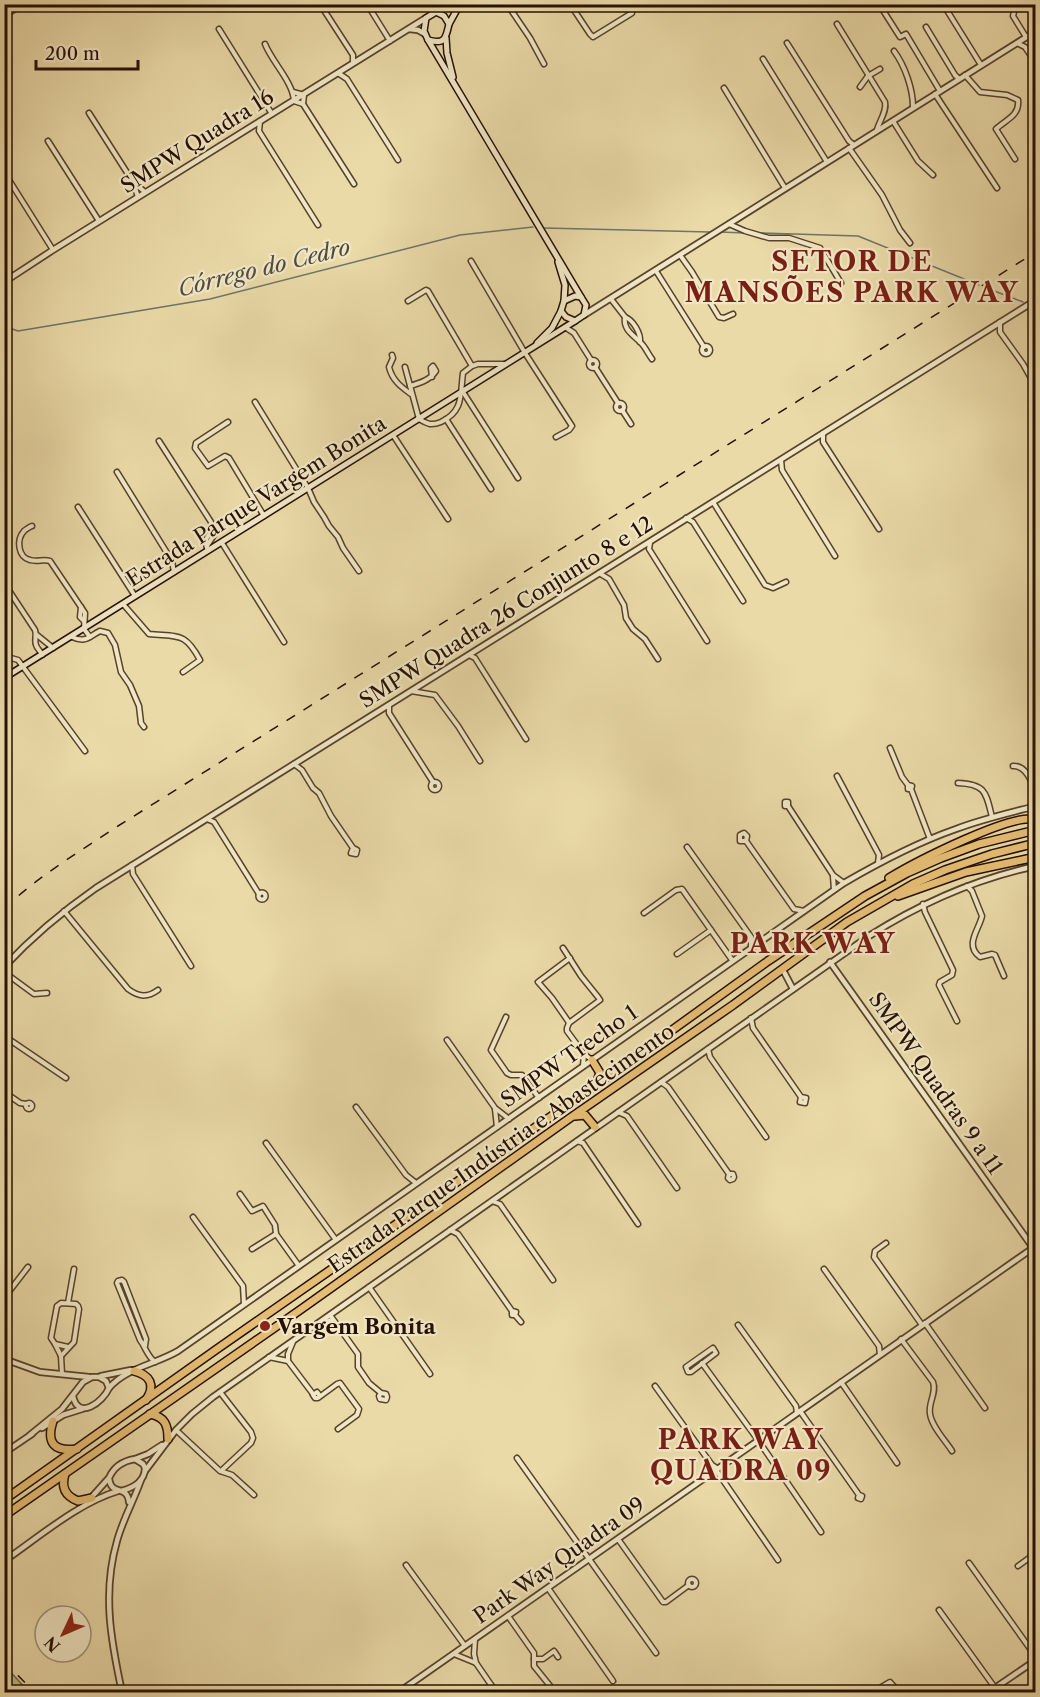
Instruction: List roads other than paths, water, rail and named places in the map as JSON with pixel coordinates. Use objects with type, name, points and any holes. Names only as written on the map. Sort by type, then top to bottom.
[{"type":"highway","points":[[865,896],[889,878],[946,848],[1006,824],[1032,819]]},
{"type":"highway","name":"Estrada Parque Indústria e Abastecimento","points":[[4,1500],[768,961],[865,896],[941,858],[979,844],[1035,830]]},
{"type":"highway","name":"Estrada Parque Indústria e Abastecimento","points":[[4,1516],[783,970],[847,922],[886,898],[945,870],[992,854],[1035,843]]},
{"type":"highway","points":[[886,898],[894,898],[966,872],[1035,857]]},
{"type":"highway","points":[[593,1060],[603,1070],[615,1071]]},
{"type":"highway","points":[[593,1060],[600,1073],[596,1084]]},
{"type":"highway","points":[[596,1099],[590,1113],[596,1126]]},
{"type":"highway","points":[[570,1118],[585,1115],[596,1126]]},
{"type":"highway","points":[[139,1369],[150,1382],[151,1390],[143,1403]]},
{"type":"highway","points":[[150,1413],[165,1421],[168,1427],[167,1440]]},
{"type":"highway","points":[[53,1421],[50,1435],[53,1444],[65,1450],[79,1448]]},
{"type":"highway","points":[[65,1473],[63,1485],[68,1495],[78,1501],[92,1498]]},
{"type":"main road","points":[[447,4],[426,18],[425,34],[582,297],[586,305],[584,315],[574,322],[561,311],[564,301],[564,278],[555,252]]},
{"type":"main road","points":[[456,87],[447,53],[446,38],[449,24],[460,4]]},
{"type":"main road","points":[[437,9],[449,24]]},
{"type":"main road","points":[[428,40],[438,42],[446,38]]},
{"type":"main road","points":[[564,301],[572,297],[582,297]]},
{"type":"main road","name":"Estrada Parque Vargem Bonita","points":[[524,353],[552,328],[561,311]]},
{"type":"main road","name":"Estrada Parque Vargem Bonita","points":[[6,678],[207,549],[222,543],[574,322]]},
{"type":"street","points":[[320,4],[353,55],[353,64]]},
{"type":"street","points":[[367,4],[390,41]]},
{"type":"street","points":[[507,4],[544,64]]},
{"type":"street","points":[[570,4],[593,37],[632,13],[629,4]]},
{"type":"street","points":[[879,4],[900,37],[906,33],[937,92],[997,188]]},
{"type":"street","points":[[943,4],[981,65]]},
{"type":"street","points":[[1016,4],[1013,16],[1026,37],[1025,47]]},
{"type":"street","points":[[4,16],[17,8]]},
{"type":"street","name":"SMPW Quadra 16","points":[[4,282],[426,18]]},
{"type":"street","points":[[837,24],[886,104],[877,130]]},
{"type":"street","points":[[926,27],[956,78]]},
{"type":"street","points":[[219,29],[272,114]]},
{"type":"street","points":[[409,29],[425,34]]},
{"type":"street","points":[[584,315],[848,148],[852,143],[893,121],[956,78],[965,75],[1035,31]]},
{"type":"street","points":[[787,43],[852,143]]},
{"type":"street","points":[[1017,43],[1025,47],[1035,63]]},
{"type":"street","points":[[265,44],[293,92],[294,100],[303,104],[354,184]]},
{"type":"street","points":[[894,51],[904,66],[913,96],[913,107]]},
{"type":"street","points":[[353,55],[364,57]]},
{"type":"street","points":[[764,58],[826,162]]},
{"type":"street","points":[[347,79],[348,67]]},
{"type":"street","points":[[860,87],[868,76],[880,69]]},
{"type":"street","points":[[338,73],[347,79],[398,160]]},
{"type":"street","points":[[965,75],[980,92],[1007,95],[1018,100],[1015,114],[996,129],[1015,159]]},
{"type":"street","points":[[724,88],[785,188]]},
{"type":"street","points":[[293,92],[304,95],[303,104]]},
{"type":"street","points":[[913,96],[921,102]]},
{"type":"street","points":[[89,113],[133,182],[138,197]]},
{"type":"street","points":[[893,121],[918,161],[933,175]]},
{"type":"street","points":[[260,122],[259,131],[318,225]]},
{"type":"street","points":[[249,128],[259,131]]},
{"type":"street","points":[[48,141],[99,221]]},
{"type":"street","points":[[848,148],[882,195],[900,230],[910,243]]},
{"type":"street","points":[[4,163],[7,166],[4,172],[53,250]]},
{"type":"street","points":[[133,182],[145,192]]},
{"type":"street","points":[[729,224],[746,231],[769,237],[789,238],[820,248],[841,283]]},
{"type":"street","points":[[680,255],[719,317],[724,318],[733,314]]},
{"type":"street","points":[[471,261],[524,353],[572,426],[556,437]]},
{"type":"street","points":[[4,264],[12,277]]},
{"type":"street","points":[[656,270],[704,347]]},
{"type":"street","points":[[408,301],[428,291],[472,366]]},
{"type":"street","points":[[611,299],[625,317],[629,318],[637,330],[640,342]]},
{"type":"street","name":"SMPW Quadra 26 Conjunto 8 e 12","points":[[4,967],[64,911],[124,869],[606,568],[647,546],[693,514],[1035,300]]},
{"type":"street","points":[[586,305],[602,304]]},
{"type":"street","points":[[1028,305],[1035,306]]},
{"type":"street","points":[[625,317],[627,329],[652,359]]},
{"type":"street","points":[[574,322],[574,333]]},
{"type":"street","points":[[1000,322],[1000,332]]},
{"type":"street","points":[[565,327],[574,333],[591,360],[589,362],[591,368],[595,367],[618,403],[624,405],[622,410],[631,424]]},
{"type":"street","points":[[990,328],[1000,332],[1023,364],[1035,387]]},
{"type":"street","points":[[392,355],[390,373],[398,384],[412,394]]},
{"type":"street","points":[[405,367],[419,419],[429,425],[446,419],[457,409],[462,392],[463,373],[478,364],[506,364]]},
{"type":"street","points":[[410,386],[432,377]]},
{"type":"street","points":[[462,392],[518,478]]},
{"type":"street","points":[[255,402],[308,488],[314,502],[338,537],[342,549],[359,571]]},
{"type":"street","points":[[446,419],[491,489]]},
{"type":"street","points":[[228,422],[196,443],[195,448],[207,466],[225,456],[229,458],[264,516]]},
{"type":"street","points":[[823,433],[824,442],[879,530]]},
{"type":"street","points":[[393,435],[447,519]]},
{"type":"street","points":[[815,438],[824,442]]},
{"type":"street","points":[[159,441],[211,522],[213,528],[205,541],[207,549]]},
{"type":"street","points":[[781,459],[782,470],[835,555]]},
{"type":"street","points":[[771,465],[782,470]]},
{"type":"street","points":[[117,472],[172,561],[174,572]]},
{"type":"street","points":[[713,502],[765,585],[774,588],[786,582]]},
{"type":"street","points":[[78,507],[135,596]]},
{"type":"street","points":[[693,514],[693,522]]},
{"type":"street","points":[[687,518],[693,522],[743,601]]},
{"type":"street","points":[[32,525],[24,531],[21,537],[19,543],[21,553],[32,561],[46,559],[50,561],[81,607],[80,616],[84,621],[84,629],[90,637]]},
{"type":"street","points":[[222,543],[284,642]]},
{"type":"street","points":[[647,546],[707,641]]},
{"type":"street","points":[[172,561],[182,567]]},
{"type":"street","points":[[606,568],[608,577],[623,603],[626,618],[633,629],[645,639],[658,659]]},
{"type":"street","points":[[599,573],[608,577]]},
{"type":"street","points":[[4,583],[37,635],[53,648]]},
{"type":"street","points":[[123,604],[149,634],[185,639],[192,646],[200,660],[183,672]]},
{"type":"street","points":[[72,637],[81,640],[100,631],[108,633],[115,645],[121,672],[138,706],[144,727]]},
{"type":"street","points":[[37,635],[36,647],[42,653]]},
{"type":"street","points":[[42,653],[43,641]]},
{"type":"street","points":[[475,658],[476,650]]},
{"type":"street","points":[[469,655],[475,658],[526,739]]},
{"type":"street","points":[[4,660],[16,658],[85,751]]},
{"type":"street","points":[[411,691],[435,695],[480,761]]},
{"type":"street","points":[[388,705],[388,712]]},
{"type":"street","points":[[382,709],[388,712],[433,782]]},
{"type":"street","points":[[890,748],[902,777],[910,787],[930,839]]},
{"type":"street","points":[[301,760],[301,768]]},
{"type":"street","points":[[294,764],[301,768],[320,793],[353,848]]},
{"type":"street","points":[[1013,766],[1022,768],[1030,779],[1035,795]]},
{"type":"street","points":[[837,776],[879,855],[886,859]]},
{"type":"street","points":[[958,783],[973,783],[981,789],[987,797],[992,817]]},
{"type":"street","points":[[788,806],[833,875],[844,883]]},
{"type":"street","name":"SMPW Trecho 1","points":[[139,1369],[178,1351],[844,883],[878,863],[930,839],[992,817],[1035,806]]},
{"type":"street","points":[[215,813],[214,821],[259,894]]},
{"type":"street","points":[[207,819],[214,821]]},
{"type":"street","points":[[746,841],[794,909],[804,911]]},
{"type":"street","points":[[687,847],[752,938],[760,941]]},
{"type":"street","points":[[878,863],[879,855]]},
{"type":"street","points":[[132,864],[133,874],[191,966]]},
{"type":"street","points":[[122,1692],[110,1628],[109,1601],[113,1557],[117,1542],[129,1505],[145,1471],[167,1440],[199,1407],[868,936],[921,906],[973,883],[1035,866]]},
{"type":"street","points":[[124,869],[133,874]]},
{"type":"street","points":[[833,875],[834,890]]},
{"type":"street","points":[[972,891],[973,883]]},
{"type":"street","points":[[967,886],[972,891],[982,916],[972,943],[974,951],[980,957],[995,955],[1004,976]]},
{"type":"street","points":[[644,913],[676,890],[682,890],[732,960]]},
{"type":"street","points":[[1035,901],[1035,909]]},
{"type":"street","points":[[921,906],[953,970],[952,975],[939,985],[957,1021]]},
{"type":"street","points":[[791,920],[794,909]]},
{"type":"street","points":[[64,911],[128,989],[142,996],[158,990]]},
{"type":"street","points":[[677,954],[711,930]]},
{"type":"street","points":[[752,938],[752,947]]},
{"type":"street","points":[[563,948],[600,1000],[570,1023],[567,1028],[584,1054],[593,1060]]},
{"type":"street","points":[[570,958],[538,982],[570,1023]]},
{"type":"street","name":"SMPW Quadras 9 a 11","points":[[830,962],[1034,1250]]},
{"type":"street","points":[[783,970],[792,989]]},
{"type":"street","points":[[4,972],[34,994],[46,993]]},
{"type":"street","points":[[506,1017],[491,1050],[507,1073],[522,1075],[538,1098]]},
{"type":"street","points":[[751,1018],[753,1028],[801,1097]]},
{"type":"street","points":[[742,1024],[753,1028]]},
{"type":"street","points":[[4,1036],[66,1078]]},
{"type":"street","points":[[447,1040],[495,1108],[509,1119]]},
{"type":"street","points":[[708,1048],[710,1057],[766,1137]]},
{"type":"street","points":[[702,1053],[710,1057]]},
{"type":"street","points":[[583,1066],[584,1054]]},
{"type":"street","points":[[666,1077],[668,1087]]},
{"type":"street","points":[[661,1082],[668,1087],[729,1174]]},
{"type":"street","points":[[4,1092],[20,1103],[26,1104]]},
{"type":"street","points":[[627,1105],[627,1116]]},
{"type":"street","points":[[357,1107],[408,1178],[411,1187]]},
{"type":"street","points":[[495,1108],[498,1127]]},
{"type":"street","points":[[617,1112],[627,1116],[677,1188]]},
{"type":"street","points":[[583,1136],[583,1143],[638,1224]]},
{"type":"street","points":[[577,1141],[583,1143]]},
{"type":"street","points":[[266,1143],[336,1240]]},
{"type":"street","points":[[408,1178],[416,1183]]},
{"type":"street","points":[[240,1194],[252,1211],[263,1206],[275,1225],[276,1234],[299,1267]]},
{"type":"street","points":[[499,1195],[500,1204]]},
{"type":"street","points":[[492,1200],[500,1204],[553,1280]]},
{"type":"street","points":[[193,1216],[243,1286],[244,1305]]},
{"type":"street","points":[[456,1226],[458,1233],[512,1311],[512,1315],[515,1315],[521,1322]]},
{"type":"street","points":[[450,1230],[458,1233]]},
{"type":"street","points":[[252,1249],[276,1234]]},
{"type":"street","points":[[886,1243],[875,1251],[874,1257],[985,1408]]},
{"type":"street","name":"Park Way Quadra 09","points":[[399,1692],[716,1470],[799,1409],[1034,1250]]},
{"type":"street","points":[[4,1298],[28,1266]]},
{"type":"street","points":[[68,1303],[74,1269]]},
{"type":"street","points":[[824,1269],[879,1346],[887,1350]]},
{"type":"street","points":[[144,1346],[146,1339],[123,1280],[118,1281],[138,1337],[149,1358],[156,1362]]},
{"type":"street","points":[[369,1287],[430,1374]]},
{"type":"street","points":[[124,1301],[130,1298]]},
{"type":"street","points":[[61,1356],[51,1338],[57,1306],[61,1303],[68,1303],[77,1305],[79,1310],[74,1342],[61,1356],[61,1375],[74,1384],[92,1377]]},
{"type":"street","points":[[330,1314],[358,1354],[358,1368],[369,1383],[381,1393]]},
{"type":"street","points":[[131,1318],[137,1316]]},
{"type":"street","points":[[315,1325],[334,1320]]},
{"type":"street","points":[[738,1325],[859,1495]]},
{"type":"street","points":[[138,1337],[144,1335]]},
{"type":"street","points":[[294,1339],[289,1350],[288,1361],[313,1395],[316,1392],[320,1396],[340,1383],[359,1409],[357,1415],[338,1430]]},
{"type":"street","points":[[902,1339],[933,1382],[935,1389],[930,1417],[952,1451]]},
{"type":"street","points":[[55,1344],[68,1347]]},
{"type":"street","points":[[879,1346],[880,1355]]},
{"type":"street","points":[[714,1348],[717,1353],[702,1364],[690,1373],[686,1370],[686,1367],[714,1348]]},
{"type":"street","points":[[4,1453],[63,1415],[92,1406],[102,1400],[119,1378],[139,1369],[149,1358]]},
{"type":"street","points":[[269,1358],[288,1361]]},
{"type":"street","points":[[4,1359],[33,1370],[61,1375],[99,1377],[139,1369]]},
{"type":"street","points":[[702,1364],[821,1532]]},
{"type":"street","points":[[99,1377],[106,1381],[109,1388]]},
{"type":"street","points":[[841,1381],[897,1463]]},
{"type":"street","points":[[74,1384],[75,1403],[86,1408]]},
{"type":"street","points":[[655,1386],[778,1560]]},
{"type":"street","points":[[220,1392],[251,1431],[253,1438],[251,1443],[221,1472]]},
{"type":"street","points":[[30,1435],[62,1409],[73,1396]]},
{"type":"street","points":[[176,1430],[221,1472],[232,1475],[254,1495]]},
{"type":"street","points":[[4,1561],[84,1505],[117,1466],[148,1454],[167,1440]]},
{"type":"street","points":[[517,1458],[656,1653]]},
{"type":"street","points":[[135,1459],[143,1464],[145,1471]]},
{"type":"street","points":[[109,1478],[111,1487],[129,1497],[129,1505]]},
{"type":"street","points":[[84,1505],[105,1495],[130,1488],[141,1480]]},
{"type":"street","points":[[618,1539],[663,1602],[689,1586]]},
{"type":"street","points":[[1017,1566],[1033,1555],[1035,1562]]},
{"type":"street","points":[[969,1563],[1035,1660],[996,1690],[989,1692]]},
{"type":"street","points":[[406,1565],[465,1646]]},
{"type":"street","points":[[548,1588],[613,1681]]},
{"type":"street","points":[[939,1610],[996,1690]]},
{"type":"street","points":[[508,1616],[535,1655],[533,1664],[535,1668],[555,1692]]},
{"type":"street","points":[[475,1639],[476,1664]]},
{"type":"street","points":[[534,1659],[540,1660],[554,1651],[558,1657]]},
{"type":"street","points":[[454,1654],[476,1664],[496,1692]]},
{"type":"street","points":[[468,1659],[474,1654]]},
{"type":"street","points":[[873,1692],[890,1682],[899,1692]]},
{"type":"waterway","name":"Córrego do Cedro","points":[[4,326],[18,331],[210,299],[460,235],[533,227]]},
{"type":"waterway","points":[[544,228],[710,232]]},
{"type":"waterway","points":[[720,232],[745,233]]},
{"type":"waterway","points":[[759,233],[858,236],[979,285]]},
{"type":"waterway","points":[[984,287],[1023,302]]},
{"type":"railway","points":[[4,909],[45,875],[118,826],[1036,252]]},
{"type":"railway","points":[[4,1661],[34,1692]]},
{"type":"place","name":"Vargem Bonita","points":[[265,1326]]},
{"type":"district","name":"SETOR DE MANSÕES PARK WAY","points":[[852,276]]},
{"type":"district","name":"PARK WAY","points":[[813,943]]},
{"type":"district","name":"PARK WAY QUADRA 09","points":[[741,1454]]}]
